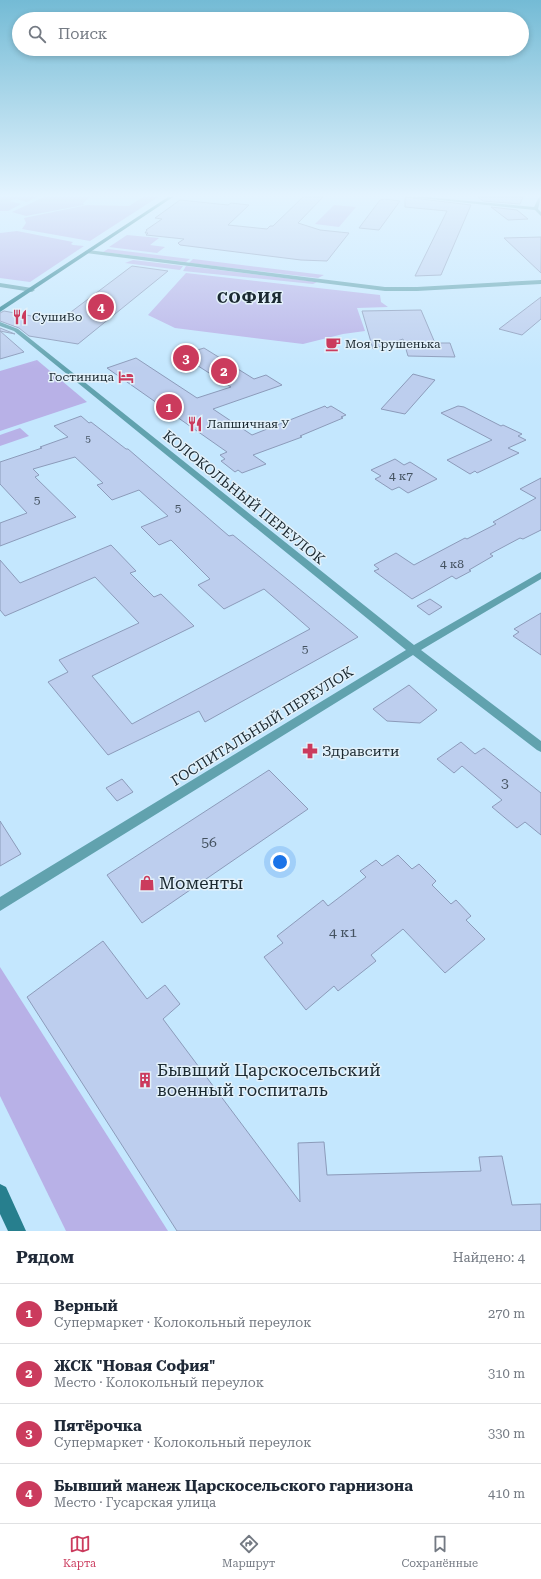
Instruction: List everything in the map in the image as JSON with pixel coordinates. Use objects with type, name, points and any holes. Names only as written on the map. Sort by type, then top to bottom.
[{"type":"street","points":[[0,310],[84,254]]},
{"type":"street","points":[[108,254],[385,289],[417,289],[541,282]]},
{"type":"street","points":[[0,285],[32,290]]},
{"type":"street","name":"КОЛОКОЛЬНЫЙ ПЕРЕУЛОК","points":[[0,324],[16,330],[413,650],[541,747]]},
{"type":"street","name":"ГОСПИТАЛЬНЫЙ ПЕРЕУЛОК","points":[[0,905],[413,650],[541,575]]},
{"type":"street","points":[[0,1193],[17,1231]]},
{"type":"shaded area","points":[[0,254],[71,254],[30,282],[0,278]]},
{"type":"shaded area","points":[[123,254],[153,254],[190,259],[186,262]]},
{"type":"shaded area","points":[[193,259],[324,275],[318,278],[189,263]]},
{"type":"shaded area","points":[[133,260],[183,266],[180,270],[125,263]]},
{"type":"shaded area","points":[[186,266],[317,282],[313,284],[183,271]]},
{"type":"shaded area","points":[[186,273],[380,295],[381,302],[388,307],[357,308],[365,331],[343,334],[303,344],[175,328],[148,315]]},
{"type":"shaded area","points":[[37,360],[87,402],[0,431],[0,371]]},
{"type":"shaded area","points":[[20,428],[29,436],[0,446],[0,435]]},
{"type":"shaded area","points":[[0,967],[168,1231],[66,1231],[0,1096]]},
{"type":"building","points":[[256,254],[332,254],[327,261],[301,260]]},
{"type":"building","points":[[426,254],[450,254],[441,275],[415,276]]},
{"type":"building","points":[[521,254],[541,254],[541,273]]},
{"type":"building","points":[[132,266],[168,271],[78,344],[29,336],[19,328],[0,321],[0,313],[4,311],[59,321]]},
{"type":"building","points":[[541,297],[541,319],[522,335],[499,329]]},
{"type":"building","points":[[421,310],[435,343],[450,343],[455,357],[408,356],[403,339],[373,349],[362,311]]},
{"type":"building","points":[[0,328],[15,334],[0,331]]},
{"type":"building","points":[[0,331],[24,352],[0,359]]},
{"type":"building","points":[[204,348],[254,379],[266,375],[282,385],[213,409],[252,435],[325,406],[327,408],[331,406],[346,415],[341,417],[343,418],[300,436],[302,437],[253,455],[266,464],[242,473],[238,470],[235,472],[221,461],[225,459],[220,455],[227,452],[107,368],[136,358],[197,398],[231,387],[181,355]]},
{"type":"building","points":[[413,374],[435,380],[405,414],[381,409]]},
{"type":"building","points":[[458,406],[464,407],[501,426],[503,425],[522,434],[518,436],[526,440],[508,448],[519,453],[477,473],[475,471],[470,474],[447,460],[492,440],[441,413]]},
{"type":"building","points":[[81,416],[128,449],[229,536],[233,535],[358,637],[205,722],[199,711],[108,755],[48,682],[68,672],[59,660],[139,623],[95,577],[5,616],[0,610],[0,560],[20,583],[111,545],[136,571],[130,573],[154,597],[161,594],[194,626],[92,676],[132,724],[310,629],[264,589],[224,609],[198,585],[210,579],[171,540],[159,545],[141,527],[168,516],[139,490],[112,500],[97,485],[103,483],[75,457],[33,469],[39,475],[35,477],[76,517],[0,546],[0,523],[27,513],[0,484],[0,462],[42,448],[40,447],[68,437],[54,426]]},
{"type":"building","points":[[395,459],[404,465],[410,462],[437,479],[408,493],[399,487],[392,490],[375,479],[381,476],[371,470]]},
{"type":"building","points":[[541,478],[541,530],[523,539],[520,538],[490,554],[493,556],[469,570],[471,571],[456,579],[452,576],[412,599],[374,571],[379,569],[374,565],[396,553],[414,565],[465,538],[467,539],[496,524],[493,522],[536,498],[520,489]]},
{"type":"building","points":[[430,599],[442,607],[429,615],[417,606]]},
{"type":"building","points":[[541,613],[541,655],[513,636],[519,632],[514,629]]},
{"type":"building","points":[[409,685],[437,710],[420,723],[387,721],[373,709]]},
{"type":"building","points":[[461,742],[475,754],[484,748],[541,793],[541,835],[525,822],[517,828],[492,807],[502,800],[462,766],[454,773],[437,759]]},
{"type":"building","points":[[269,770],[308,809],[142,923],[107,875]]},
{"type":"building","points":[[122,779],[133,792],[117,801],[106,788]]},
{"type":"building","points":[[0,821],[21,854],[0,866]]},
{"type":"building","points":[[398,855],[412,869],[419,864],[436,881],[432,885],[451,904],[456,900],[471,916],[466,920],[485,939],[445,973],[403,929],[371,955],[376,961],[338,991],[334,986],[306,1010],[264,957],[283,943],[277,936],[323,900],[328,906],[366,877],[360,871],[376,860],[382,866]]},
{"type":"building","name":"Бывший Царскосельский военный госпиталь","points":[[103,941],[147,999],[165,985],[180,1004],[163,1019],[300,1202],[298,1143],[324,1142],[327,1175],[481,1171],[479,1157],[502,1156],[512,1205],[541,1204],[541,1231],[177,1231],[27,997]]},
{"type":"place","name":"Бывший манеж Царскосельского гарнизона","points":[[101,307]]},
{"type":"place","name":"СушиВо","points":[[20,317]]},
{"type":"place","name":"Моя Грушенька","points":[[333,344]]},
{"type":"place","name":"Пятёрочка","points":[[186,358]]},
{"type":"place","name":"ЖСК \"Новая София\"","points":[[224,371]]},
{"type":"place","name":"Гостиница","points":[[126,377]]},
{"type":"place","name":"Верный","points":[[169,407]]},
{"type":"place","name":"Лапшичная У","points":[[195,424]]},
{"type":"place","name":"Здравсити","points":[[310,751]]},
{"type":"place","name":"Моменты","points":[[147,883]]},
{"type":"place","name":"Бывший Царскосельский военный госпиталь","points":[[145,1080]]},
{"type":"district","name":"СОФИЯ","points":[[250,298]]}]
